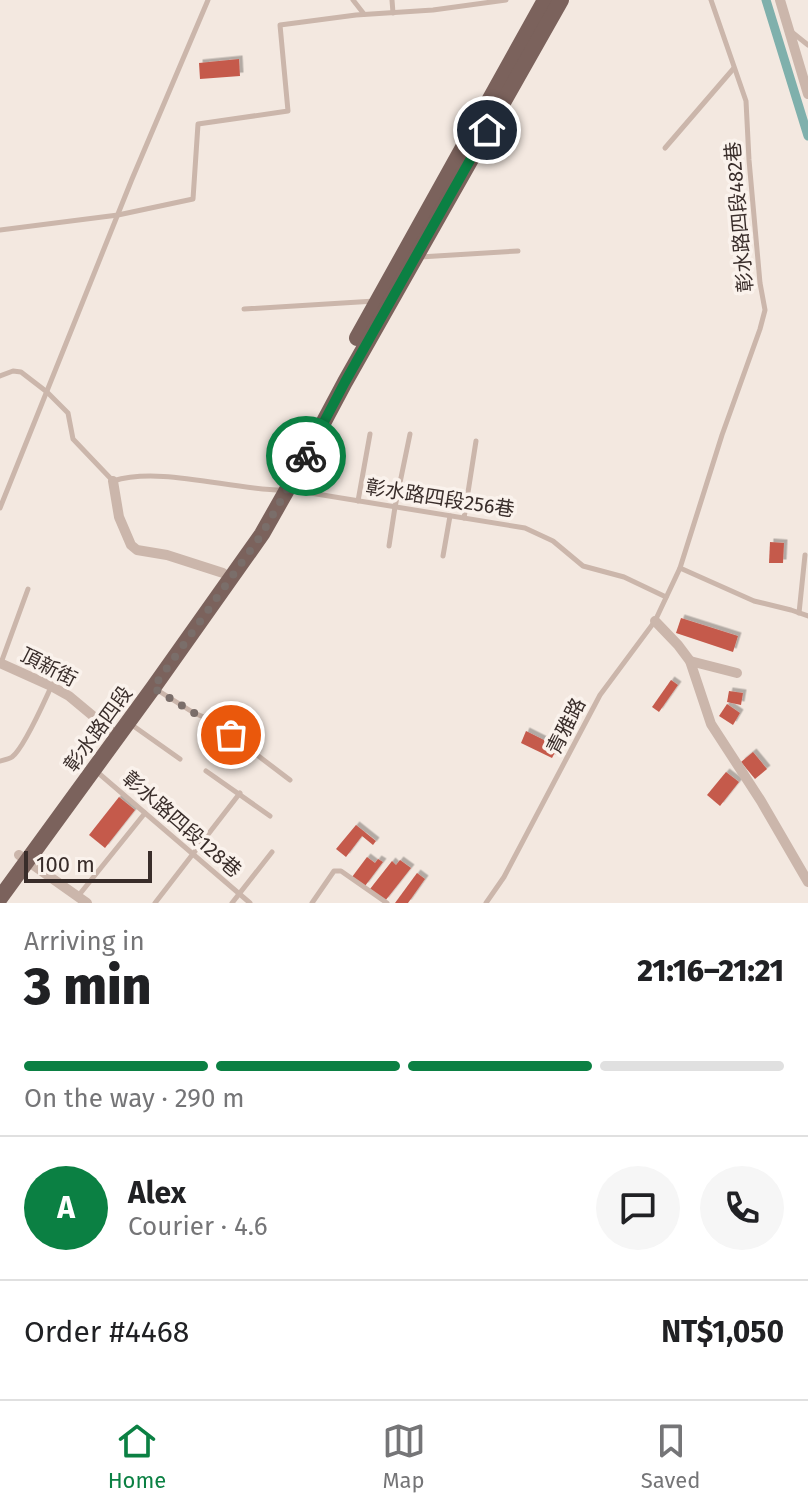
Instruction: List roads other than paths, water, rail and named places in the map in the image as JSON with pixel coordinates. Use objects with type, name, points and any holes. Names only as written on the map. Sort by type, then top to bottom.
[{"type":"main road","name":"彰水路四段","points":[[0,898],[23,858],[281,490],[345,382],[393,284],[545,0]]},
{"type":"main road","name":"彰水路四段","points":[[0,882],[94,769],[113,733],[128,722],[262,534],[281,490],[377,301],[415,257],[561,0]]},
{"type":"street","points":[[780,0],[808,94]]},
{"type":"street","points":[[113,481],[119,517],[131,545],[137,550],[167,555],[223,573]]},
{"type":"street","points":[[655,621],[690,661],[718,738],[761,801],[808,882]]},
{"type":"street","points":[[690,661],[737,673]]},
{"type":"street","name":"頂新街","points":[[0,665],[69,696],[113,733]]},
{"type":"street","points":[[23,858],[82,900]]},
{"type":"lane","points":[[0,508],[208,0]]},
{"type":"lane","points":[[353,0],[364,14]]},
{"type":"lane","points":[[392,0],[393,13]]},
{"type":"lane","points":[[0,230],[118,215],[193,199],[198,124],[288,111],[280,25],[506,0]]},
{"type":"lane","name":"彰水路四段482巷","points":[[680,568],[765,310],[760,283],[746,101],[711,0]]},
{"type":"lane","points":[[789,30],[808,45]]},
{"type":"lane","points":[[665,148],[734,68]]},
{"type":"lane","points":[[415,257],[518,251]]},
{"type":"lane","points":[[244,309],[377,301]]},
{"type":"lane","points":[[0,376],[13,371],[21,372],[47,392],[68,413],[73,439],[113,481]]},
{"type":"lane","points":[[358,501],[370,434]]},
{"type":"lane","points":[[389,546],[410,434]]},
{"type":"lane","points":[[464,518],[476,441]]},
{"type":"lane","name":"彰水路四段256巷","points":[[113,481],[124,477],[159,477],[281,490],[525,528],[553,541],[583,566],[624,577],[666,597]]},
{"type":"lane","points":[[443,556],[450,516]]},
{"type":"lane","points":[[799,613],[805,555]]},
{"type":"lane","points":[[680,568],[754,601],[808,616]]},
{"type":"lane","name":"青雅路","points":[[486,903],[504,877],[600,695],[655,621],[680,568]]},
{"type":"lane","points":[[0,665],[28,589]]},
{"type":"lane","points":[[0,761],[11,759],[15,754],[51,686]]},
{"type":"lane","points":[[153,688],[211,720],[290,780]]},
{"type":"lane","points":[[128,722],[180,759]]},
{"type":"lane","name":"彰水路四段128巷","points":[[94,769],[250,903]]},
{"type":"lane","points":[[206,771],[270,816]]},
{"type":"lane","points":[[155,903],[240,793]]},
{"type":"lane","points":[[82,900],[145,812]]},
{"type":"lane","points":[[232,903],[272,852]]},
{"type":"lane","points":[[312,903],[334,871],[341,871],[387,903]]},
{"type":"waterway","points":[[766,0],[808,136]]}]
